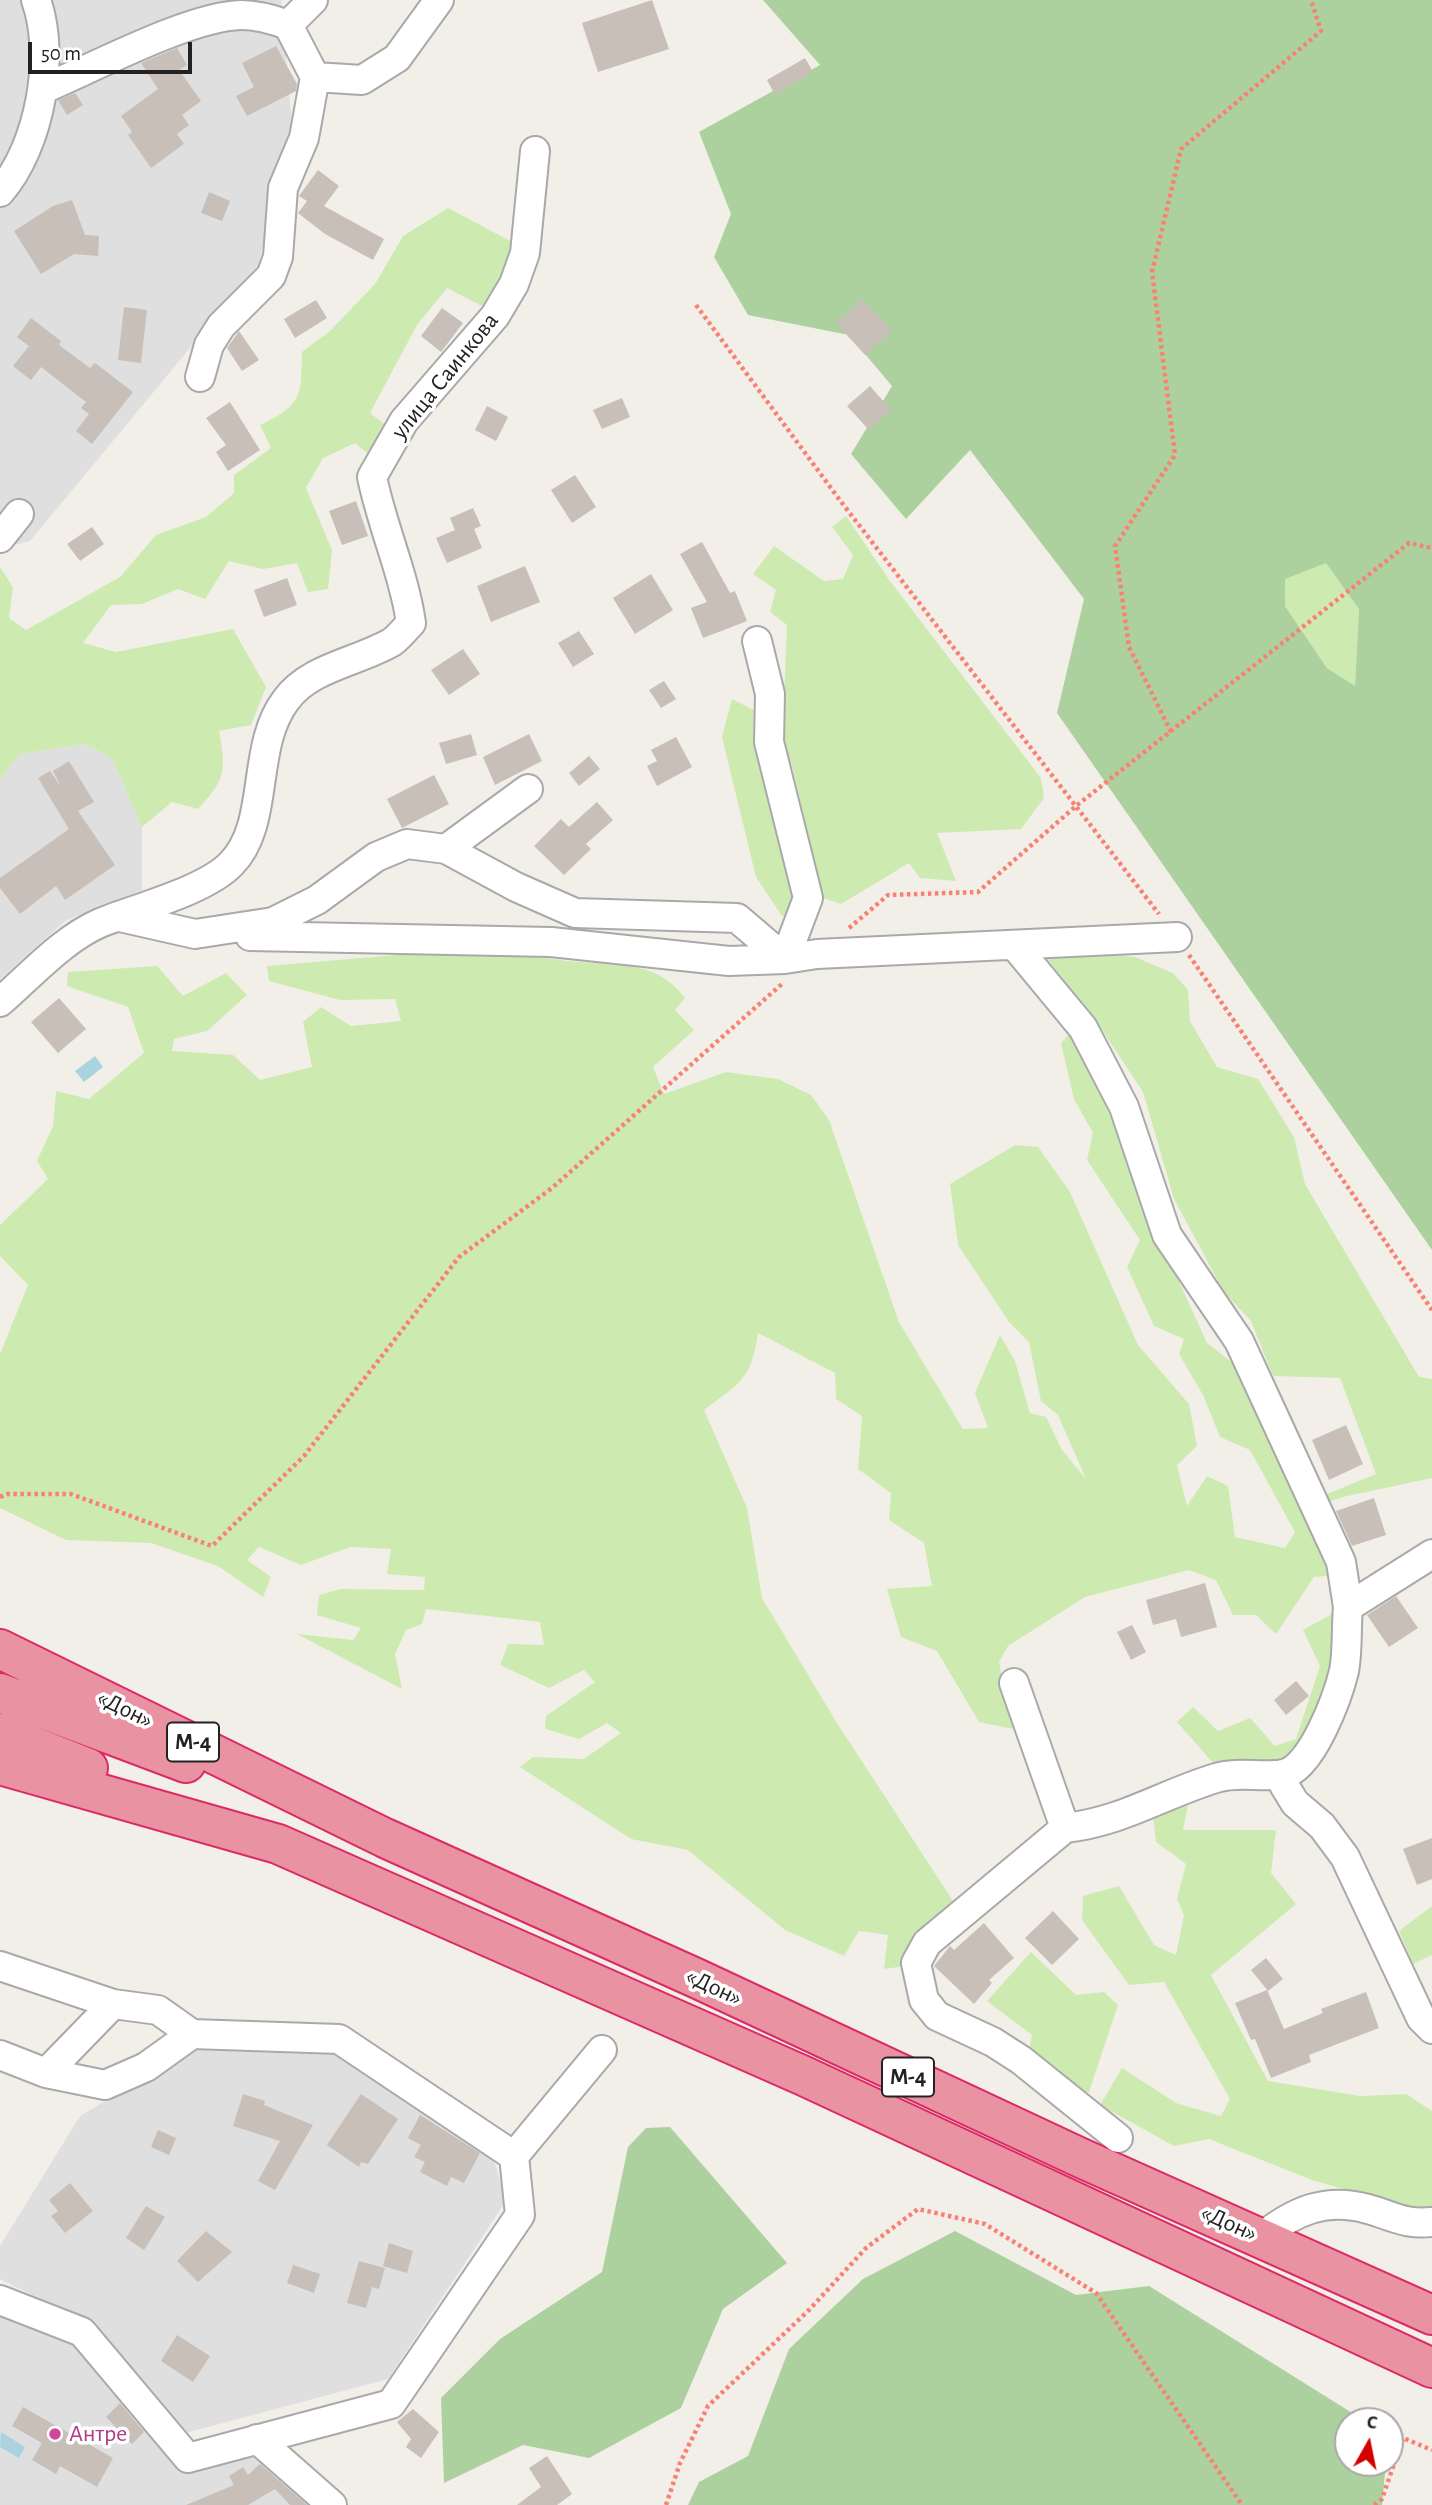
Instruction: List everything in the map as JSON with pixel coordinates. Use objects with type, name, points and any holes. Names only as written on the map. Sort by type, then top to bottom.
[{"type":"highway","name":"«Дон»","points":[[0,1649],[385,1838],[698,1979],[1081,2158],[1432,2315]]},
{"type":"highway","points":[[0,1693],[385,1838]]},
{"type":"highway","points":[[0,1733],[278,1844]]},
{"type":"highway","name":"«Дон»","points":[[0,1765],[278,1844],[804,2076],[1432,2368]]},
{"type":"street","points":[[0,192],[29,140],[43,89],[45,43],[43,18],[36,0]]},
{"type":"street","points":[[288,26],[313,0]]},
{"type":"street","points":[[315,77],[362,80],[397,58],[439,0]]},
{"type":"street","points":[[43,89],[202,21],[243,7],[288,26],[315,77],[304,138],[283,188],[278,257],[271,276],[221,326],[209,345],[200,377]]},
{"type":"street","points":[[0,1002],[70,943],[99,923],[209,880],[231,865],[245,845],[272,722],[284,701],[299,684],[393,641],[411,623],[381,520],[372,477],[404,421],[495,316],[514,284],[525,253],[536,150]]},
{"type":"street","points":[[0,538],[19,514]]},
{"type":"street","points":[[757,641],[770,694],[769,742],[808,898],[785,959]]},
{"type":"street","points":[[446,849],[528,789]]},
{"type":"street","points":[[195,934],[273,922],[317,900],[376,857],[407,844],[446,849],[516,887],[575,913],[737,918],[785,959]]},
{"type":"street","points":[[120,917],[195,934],[551,942],[729,961],[785,959],[817,954],[1016,947],[1177,937]]},
{"type":"street","points":[[1016,947],[1083,1028],[1124,1107],[1167,1235],[1239,1341],[1340,1562],[1348,1607],[1344,1670],[1329,1717],[1309,1754],[1294,1770],[1283,1774],[1249,1773],[1217,1777],[1120,1818],[1065,1828],[927,1943],[916,1962],[924,2000],[937,2016],[993,2042],[1021,2060],[1118,2138]]},
{"type":"street","points":[[1348,1607],[1432,1554]]},
{"type":"street","points":[[1014,1683],[1065,1828]]},
{"type":"street","points":[[1283,1774],[1284,1785],[1295,1803],[1322,1826],[1345,1857],[1421,2018],[1432,2029]]},
{"type":"street","points":[[0,1966],[113,2004],[158,2010],[192,2034],[339,2039],[514,2156]]},
{"type":"street","points":[[46,2073],[113,2004]]},
{"type":"street","points":[[0,2055],[46,2073],[105,2085],[146,2067],[192,2034]]},
{"type":"street","points":[[0,2300],[82,2332],[188,2458],[391,2404],[520,2215],[514,2156],[602,2050]]},
{"type":"street","points":[[1262,2237],[1286,2217],[1306,2208],[1338,2204],[1367,2208],[1411,2224],[1432,2222]]},
{"type":"street","points":[[257,2439],[332,2505]]},
{"type":"path","points":[[1171,732],[1129,647],[1115,547],[1175,455],[1152,272],[1181,149],[1321,31],[1311,0]]},
{"type":"path","points":[[696,304],[842,503],[1177,937],[1432,1310]]},
{"type":"path","points":[[0,1497],[8,1494],[71,1494],[212,1546],[304,1456],[459,1257],[552,1188],[817,954],[888,895],[978,892],[1076,806],[1409,543],[1432,548]]},
{"type":"path","points":[[666,2505],[680,2463],[708,2406],[810,2310],[866,2248],[918,2209],[985,2224],[1096,2292],[1242,2505]]},
{"type":"path","points":[[1374,2505],[1382,2499],[1403,2438],[1432,2450]]},
{"type":"shaded area","points":[[0,0],[281,0],[292,124],[258,266],[30,541],[0,549]]},
{"type":"shaded area","points":[[85,744],[112,758],[142,827],[142,890],[65,921],[0,979],[0,779],[20,754]]},
{"type":"shaded area","points":[[191,2050],[347,2055],[490,2147],[506,2201],[388,2379],[178,2435],[94,2326],[0,2279],[0,2246],[80,2116]]},
{"type":"shaded area","points":[[0,2304],[80,2345],[185,2474],[258,2446],[321,2505],[0,2505]]},
{"type":"green space","points":[[763,0],[1432,0],[1432,1250],[1057,713],[1084,599],[970,450],[906,519],[851,454],[892,386],[849,335],[748,315],[714,257],[731,214],[699,132],[820,65]],"holes":[[[1326,563],[1359,609],[1355,686],[1327,668],[1285,606],[1285,579]]]},
{"type":"green space","points":[[448,208],[514,243],[504,282],[484,307],[447,288],[417,325],[370,413],[388,427],[367,453],[355,443],[323,458],[306,488],[332,550],[328,589],[308,592],[297,563],[263,569],[229,561],[205,599],[178,589],[142,604],[111,605],[83,643],[116,652],[233,629],[266,687],[251,725],[219,731],[223,756],[222,774],[207,799],[198,809],[172,802],[142,827],[112,758],[85,744],[20,754],[0,779],[0,567],[13,587],[9,618],[26,630],[120,577],[156,535],[206,517],[234,493],[234,475],[271,448],[260,425],[285,411],[297,397],[302,352],[330,331],[375,284],[403,236]]},
{"type":"green space","points":[[846,516],[890,581],[1041,778],[1044,798],[1021,829],[937,833],[956,881],[920,878],[909,863],[841,904],[823,898],[792,765],[782,744],[787,625],[770,612],[776,590],[753,574],[774,546],[824,581],[843,579],[853,555],[832,527]]},
{"type":"green space","points":[[1326,562],[1359,609],[1355,687],[1327,668],[1285,606],[1285,579]]},
{"type":"green space","points":[[732,699],[763,715],[801,888],[794,915],[782,916],[756,877],[722,737]]},
{"type":"green space","points":[[492,947],[558,960],[632,966],[661,976],[673,985],[685,998],[675,1010],[694,1030],[653,1067],[664,1094],[726,1072],[778,1079],[811,1095],[829,1120],[899,1322],[963,1429],[988,1428],[975,1393],[1000,1335],[1015,1361],[1030,1413],[1046,1417],[1062,1450],[1086,1479],[1058,1415],[1041,1401],[1029,1342],[1009,1322],[958,1245],[950,1184],[1015,1145],[1038,1147],[1070,1192],[1138,1345],[1189,1404],[1197,1446],[1177,1465],[1187,1506],[1207,1476],[1228,1486],[1235,1537],[1285,1548],[1295,1532],[1250,1450],[1220,1437],[1203,1395],[1179,1354],[1184,1339],[1154,1326],[1127,1267],[1140,1240],[1087,1160],[1093,1133],[1074,1099],[1061,1043],[1069,1034],[1083,1048],[1162,1244],[1207,1343],[1247,1374],[1303,1504],[1376,1474],[1340,1378],[1273,1376],[1251,1321],[1224,1292],[1174,1199],[1143,1092],[1089,1010],[1048,960],[1076,950],[1135,957],[1173,973],[1188,990],[1190,1021],[1217,1067],[1258,1079],[1294,1137],[1305,1184],[1419,1377],[1432,1379],[1432,1478],[1343,1497],[1307,1509],[1338,1575],[1314,1577],[1276,1634],[1256,1615],[1233,1615],[1216,1580],[1189,1570],[1085,1597],[1008,1646],[999,1662],[1013,1729],[979,1722],[937,1651],[901,1637],[887,1589],[932,1586],[924,1543],[889,1520],[891,1493],[858,1469],[862,1416],[836,1399],[835,1373],[758,1333],[752,1361],[742,1379],[704,1410],[747,1508],[762,1598],[835,1720],[955,1904],[906,1966],[884,1969],[888,1935],[859,1931],[844,1956],[785,1930],[688,1850],[631,1839],[520,1767],[533,1757],[584,1759],[621,1733],[607,1723],[579,1739],[545,1729],[546,1716],[595,1682],[584,1670],[549,1688],[500,1665],[508,1644],[544,1645],[540,1622],[426,1609],[422,1624],[406,1630],[395,1654],[402,1689],[297,1634],[353,1640],[361,1628],[317,1615],[319,1595],[341,1589],[424,1590],[425,1577],[387,1574],[391,1549],[350,1547],[301,1565],[259,1547],[247,1560],[271,1577],[263,1597],[218,1566],[151,1543],[66,1540],[0,1508],[0,1354],[28,1285],[0,1256],[0,1225],[48,1179],[37,1161],[53,1126],[56,1091],[89,1099],[144,1053],[128,1007],[67,986],[68,972],[157,966],[183,996],[226,973],[247,995],[207,1031],[174,1039],[172,1051],[233,1055],[260,1080],[312,1067],[303,1022],[321,1007],[351,1026],[401,1021],[395,999],[340,1000],[269,981],[267,966]]},
{"type":"green space","points":[[1341,1609],[1336,1668],[1303,1750],[1276,1767],[1214,1764],[1177,1722],[1193,1707],[1218,1731],[1250,1718],[1275,1746],[1296,1739],[1320,1666],[1303,1630]]},
{"type":"green space","points":[[1191,1789],[1183,1830],[1276,1830],[1271,1873],[1296,1904],[1211,1975],[1268,2081],[1360,2096],[1406,2094],[1432,2111],[1432,2210],[1425,2212],[1312,2180],[1209,2139],[1174,2146],[1100,2105],[1122,2068],[1176,2103],[1221,2116],[1230,2099],[1164,1982],[1129,1985],[1082,1920],[1083,1896],[1119,1886],[1154,1945],[1176,1955],[1184,1915],[1177,1899],[1186,1864],[1156,1842],[1153,1815]]},
{"type":"green space","points":[[1432,1906],[1432,1955],[1413,1964],[1399,1931]]},
{"type":"green space","points":[[1031,1952],[1076,1995],[1104,1992],[1118,2005],[1089,2092],[1075,2095],[1028,2055],[1032,2035],[987,2001]]},
{"type":"green space","points":[[670,2127],[787,2263],[723,2309],[681,2408],[589,2458],[523,2445],[444,2483],[441,2398],[500,2339],[602,2272],[628,2147],[646,2128]]},
{"type":"green space","points":[[955,2231],[1076,2295],[1149,2286],[1343,2407],[1334,2407],[1334,2477],[1385,2477],[1382,2505],[688,2505],[699,2482],[748,2456],[789,2349],[863,2279]]},
{"type":"water","points":[[95,1056],[103,1067],[84,1082],[75,1071]]},
{"type":"water","points":[[1,2432],[25,2447],[19,2458],[0,2447]]},
{"type":"building","points":[[652,0],[669,49],[598,72],[582,23]]},
{"type":"building","points":[[276,46],[297,84],[296,91],[247,116],[236,96],[254,87],[242,63]]},
{"type":"building","points":[[177,48],[187,65],[179,70],[201,101],[182,115],[189,125],[177,134],[184,144],[151,168],[128,135],[132,132],[121,116],[158,89],[141,63]]},
{"type":"building","points":[[805,58],[813,72],[775,95],[767,80]]},
{"type":"building","points":[[75,93],[83,105],[67,115],[58,100]]},
{"type":"building","points":[[318,170],[339,186],[324,206],[384,239],[373,260],[325,234],[298,213],[307,201],[299,196]]},
{"type":"building","points":[[209,192],[230,201],[222,221],[201,213]]},
{"type":"building","points":[[72,200],[85,235],[99,236],[98,256],[74,254],[41,274],[14,231],[53,206]]},
{"type":"building","points":[[863,299],[892,331],[865,355],[836,323]]},
{"type":"building","points":[[316,300],[327,318],[295,338],[284,319]]},
{"type":"building","points":[[124,307],[147,310],[141,363],[118,360]]},
{"type":"building","points":[[442,308],[463,323],[441,352],[421,336]]},
{"type":"building","points":[[31,318],[61,341],[59,345],[90,368],[95,363],[133,392],[92,444],[76,431],[89,414],[81,408],[86,402],[41,367],[31,380],[13,366],[29,346],[17,337]]},
{"type":"building","points":[[239,331],[259,360],[242,371],[227,348]]},
{"type":"building","points":[[870,386],[891,410],[869,430],[847,406]]},
{"type":"building","points":[[622,398],[630,417],[602,429],[593,410]]},
{"type":"building","points":[[230,402],[260,450],[228,471],[216,452],[226,445],[206,418]]},
{"type":"building","points":[[487,406],[508,417],[496,441],[475,430]]},
{"type":"building","points":[[575,475],[596,507],[572,523],[551,490]]},
{"type":"building","points":[[356,501],[368,536],[342,545],[329,511]]},
{"type":"building","points":[[473,508],[481,526],[474,529],[482,548],[447,563],[436,538],[455,530],[450,518]]},
{"type":"building","points":[[92,527],[104,544],[80,561],[67,544]]},
{"type":"building","points":[[702,542],[730,593],[735,591],[747,621],[703,638],[691,608],[707,602],[680,554]]},
{"type":"building","points":[[525,566],[540,602],[491,622],[477,586]]},
{"type":"building","points":[[651,574],[673,610],[635,634],[613,598]]},
{"type":"building","points":[[287,578],[297,605],[264,617],[254,590]]},
{"type":"building","points":[[579,631],[594,654],[573,667],[558,643]]},
{"type":"building","points":[[463,649],[480,674],[449,695],[431,670]]},
{"type":"building","points":[[664,681],[676,699],[661,708],[649,690]]},
{"type":"building","points":[[471,734],[477,755],[446,764],[439,743]]},
{"type":"building","points":[[529,734],[542,761],[495,785],[483,757]]},
{"type":"building","points":[[676,737],[692,767],[657,786],[647,766],[657,761],[651,750]]},
{"type":"building","points":[[589,756],[600,769],[579,786],[569,773]]},
{"type":"building","points":[[69,761],[94,802],[78,811],[115,865],[65,900],[56,886],[20,914],[0,888],[0,878],[69,829],[38,778],[50,771],[61,787],[53,771]]},
{"type":"building","points":[[434,775],[449,804],[402,828],[387,799]]},
{"type":"building","points":[[597,802],[613,820],[586,844],[591,849],[564,875],[534,846],[561,819],[569,827]]},
{"type":"building","points":[[59,998],[86,1029],[58,1053],[31,1022]]},
{"type":"building","points":[[1346,1425],[1363,1464],[1329,1480],[1312,1440]]},
{"type":"building","points":[[1374,1498],[1386,1535],[1352,1546],[1336,1511]]},
{"type":"building","points":[[1205,1583],[1217,1627],[1181,1637],[1176,1619],[1153,1625],[1146,1600]]},
{"type":"building","points":[[1396,1596],[1418,1628],[1389,1647],[1367,1615]]},
{"type":"building","points":[[1132,1625],[1146,1652],[1131,1660],[1117,1632]]},
{"type":"building","points":[[1296,1681],[1309,1696],[1286,1715],[1274,1700]]},
{"type":"building","points":[[1432,1838],[1432,1879],[1417,1885],[1403,1849]]},
{"type":"building","points":[[1053,1911],[1079,1939],[1052,1965],[1025,1938]]},
{"type":"building","points":[[984,1923],[1014,1958],[989,1980],[992,1983],[974,2004],[934,1966],[950,1946],[954,1950]]},
{"type":"building","points":[[1266,1958],[1283,1979],[1268,1991],[1251,1970]]},
{"type":"building","points":[[1267,1990],[1284,2029],[1323,2013],[1321,2009],[1366,1992],[1379,2028],[1309,2055],[1311,2062],[1271,2078],[1255,2039],[1251,2040],[1235,2003]]},
{"type":"building","points":[[243,2094],[265,2101],[264,2105],[313,2125],[275,2190],[258,2181],[280,2141],[233,2126]]},
{"type":"building","points":[[361,2094],[398,2119],[368,2164],[361,2162],[359,2167],[327,2145]]},
{"type":"building","points":[[420,2115],[480,2153],[464,2183],[451,2177],[447,2186],[420,2172],[425,2162],[414,2157],[421,2145],[408,2138]]},
{"type":"building","points":[[158,2130],[176,2138],[169,2155],[151,2147]]},
{"type":"building","points":[[70,2183],[93,2211],[65,2233],[51,2216],[58,2211],[49,2200]]},
{"type":"building","points":[[146,2206],[165,2217],[144,2250],[126,2238]]},
{"type":"building","points":[[206,2231],[232,2252],[198,2282],[177,2261]]},
{"type":"building","points":[[389,2243],[413,2251],[407,2273],[383,2266]]},
{"type":"building","points":[[359,2261],[385,2268],[379,2289],[372,2287],[366,2308],[347,2303]]},
{"type":"building","points":[[293,2265],[320,2274],[314,2293],[287,2283]]},
{"type":"building","points":[[177,2335],[210,2356],[193,2382],[161,2361]]},
{"type":"building","points":[[120,2403],[144,2432],[132,2444],[106,2417]]},
{"type":"building","points":[[23,2407],[113,2458],[97,2487],[60,2466],[56,2474],[32,2460],[42,2443],[12,2426]]},
{"type":"building","points":[[413,2409],[439,2432],[421,2458],[406,2447],[411,2439],[397,2422]]},
{"type":"building","points":[[547,2456],[572,2494],[557,2505],[517,2505],[541,2487],[529,2468]]},
{"type":"building","points":[[260,2464],[307,2505],[290,2505],[275,2489],[248,2505],[186,2505],[234,2485],[229,2476],[243,2467],[248,2475]]},
{"type":"place","name":"Антре","points":[[55,2434]]}]
